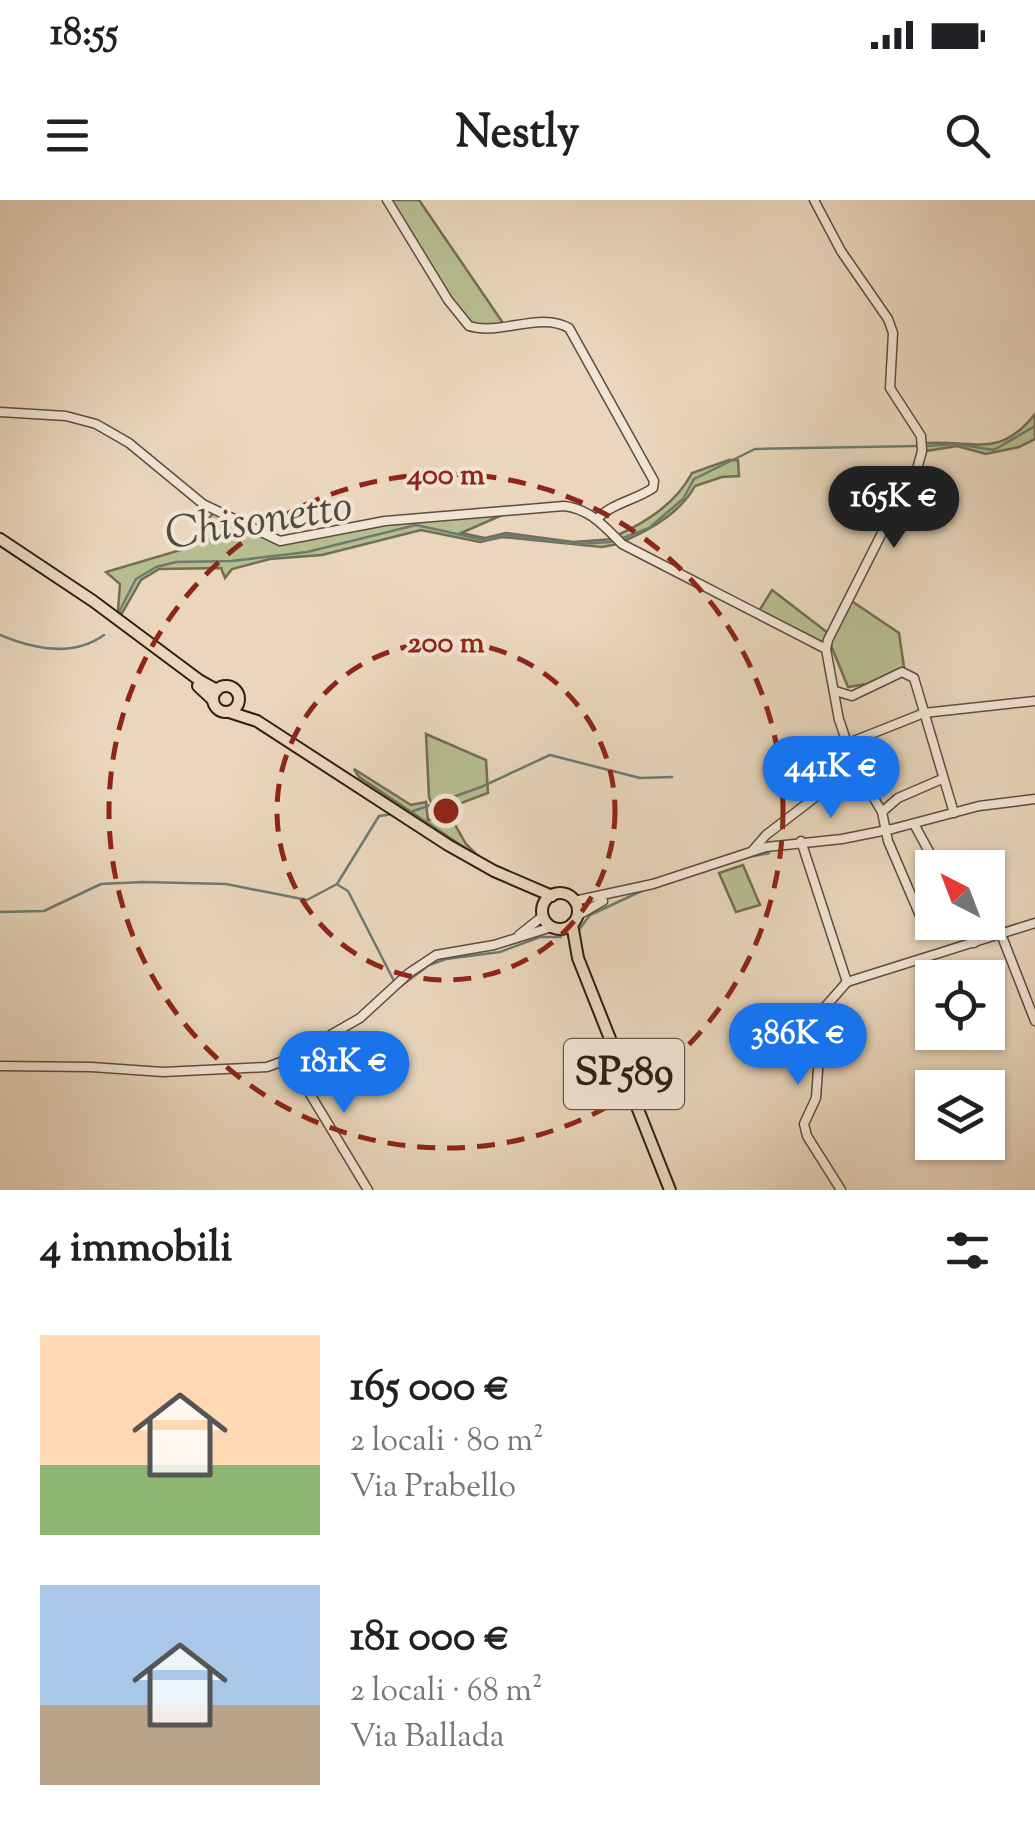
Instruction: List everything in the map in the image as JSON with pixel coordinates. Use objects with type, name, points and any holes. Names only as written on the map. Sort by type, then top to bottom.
[{"type":"main road","points":[[0,538],[198,680],[215,695],[218,710],[257,721],[494,871],[552,896],[561,894],[574,900]]},
{"type":"main road","points":[[215,695],[229,686],[257,721]]},
{"type":"main road","points":[[229,712],[238,704],[238,695]]},
{"type":"main road","name":"SP589","points":[[526,885],[542,914],[578,958]]},
{"type":"main road","points":[[542,914],[552,896]]},
{"type":"main road","name":"SP589","points":[[574,900],[578,958],[670,1190]]},
{"type":"main road","points":[[555,928],[574,920]]},
{"type":"street","points":[[387,200],[448,300],[469,326],[488,330],[550,322],[568,328],[654,481],[653,488],[646,493],[603,512],[597,519]]},
{"type":"street","points":[[814,200],[841,251],[888,319],[893,333],[890,388],[922,447],[914,480],[836,620],[826,649],[846,744],[882,812],[885,830],[915,903]]},
{"type":"street","points":[[0,412],[66,416],[96,424],[130,443],[203,504],[280,541],[385,521],[578,508],[597,519],[622,544],[826,649]]},
{"type":"street","points":[[835,691],[852,696],[906,672],[914,678],[954,814]]},
{"type":"street","points":[[846,744],[924,713],[1035,701]]},
{"type":"street","points":[[752,850],[822,792],[825,781],[853,762]]},
{"type":"street","points":[[882,812],[898,798],[942,779]]},
{"type":"street","points":[[574,920],[598,903],[636,888],[752,850],[832,840],[980,806],[1035,799]]},
{"type":"street","points":[[914,824],[928,850]]},
{"type":"street","points":[[801,841],[847,982]]},
{"type":"street","points":[[574,900],[636,888]]},
{"type":"street","points":[[512,940],[542,914]]},
{"type":"street","points":[[1005,933],[1035,924]]},
{"type":"street","points":[[0,1066],[203,1072],[267,1067],[289,1059],[360,1018],[410,972],[436,956],[555,928]]},
{"type":"street","points":[[841,1190],[804,1124],[816,1098],[825,1007],[847,982],[983,940]]},
{"type":"street","points":[[1003,940],[1035,1021]]},
{"type":"street","points":[[289,1059],[368,1190]]},
{"type":"green space","points":[[389,200],[419,200],[505,326],[480,328],[463,318]]},
{"type":"green space","points":[[1035,414],[1035,439],[1019,447],[986,454],[957,446],[926,451],[925,443],[998,442],[1022,428]]},
{"type":"green space","points":[[738,460],[739,476],[695,486],[674,512],[655,525],[624,541],[618,535],[660,510],[692,473]]},
{"type":"green space","points":[[214,512],[274,542],[387,523],[509,512],[461,533],[485,538],[506,533],[573,542],[613,539],[618,544],[602,547],[502,537],[480,542],[421,530],[322,555],[270,559],[232,569],[225,578],[221,568],[159,569],[141,580],[121,615],[120,584],[106,572],[184,549]]},
{"type":"green space","points":[[772,590],[828,633],[824,643],[759,611]]},
{"type":"green space","points":[[850,600],[899,633],[904,667],[867,684],[848,687],[830,643]]},
{"type":"green space","points":[[426,734],[486,760],[488,793],[435,813],[429,797]]},
{"type":"green space","points":[[354,769],[411,805],[426,802],[428,820],[450,816],[466,844],[480,858],[359,777]]},
{"type":"green space","points":[[743,865],[760,905],[736,912],[719,873]]},
{"type":"waterway","name":"Chisonetto","points":[[926,446],[956,444],[994,450],[1035,426]]},
{"type":"waterway","name":"Chisonetto","points":[[623,538],[649,528],[683,499],[694,479],[755,449],[918,446]]},
{"type":"waterway","name":"Chisonetto","points":[[118,614],[136,579],[156,567],[307,552],[416,525],[484,540],[505,535],[578,544],[611,542]]},
{"type":"waterway","name":"Chisonetto","points":[[0,635],[52,649],[79,647],[104,635]]},
{"type":"waterway","name":"Chisonetto","points":[[408,813],[481,787],[550,755],[640,778],[672,777]]},
{"type":"waterway","name":"Chisonetto","points":[[0,912],[44,911],[101,884],[143,882],[226,884],[307,900],[337,884],[379,816],[393,814]]},
{"type":"waterway","points":[[744,858],[769,853]]},
{"type":"waterway","points":[[338,885],[348,891],[394,981]]},
{"type":"waterway","points":[[578,931],[590,915],[646,889]]},
{"type":"waterway","points":[[401,986],[429,965],[446,959],[500,952],[540,937],[561,937]]}]
